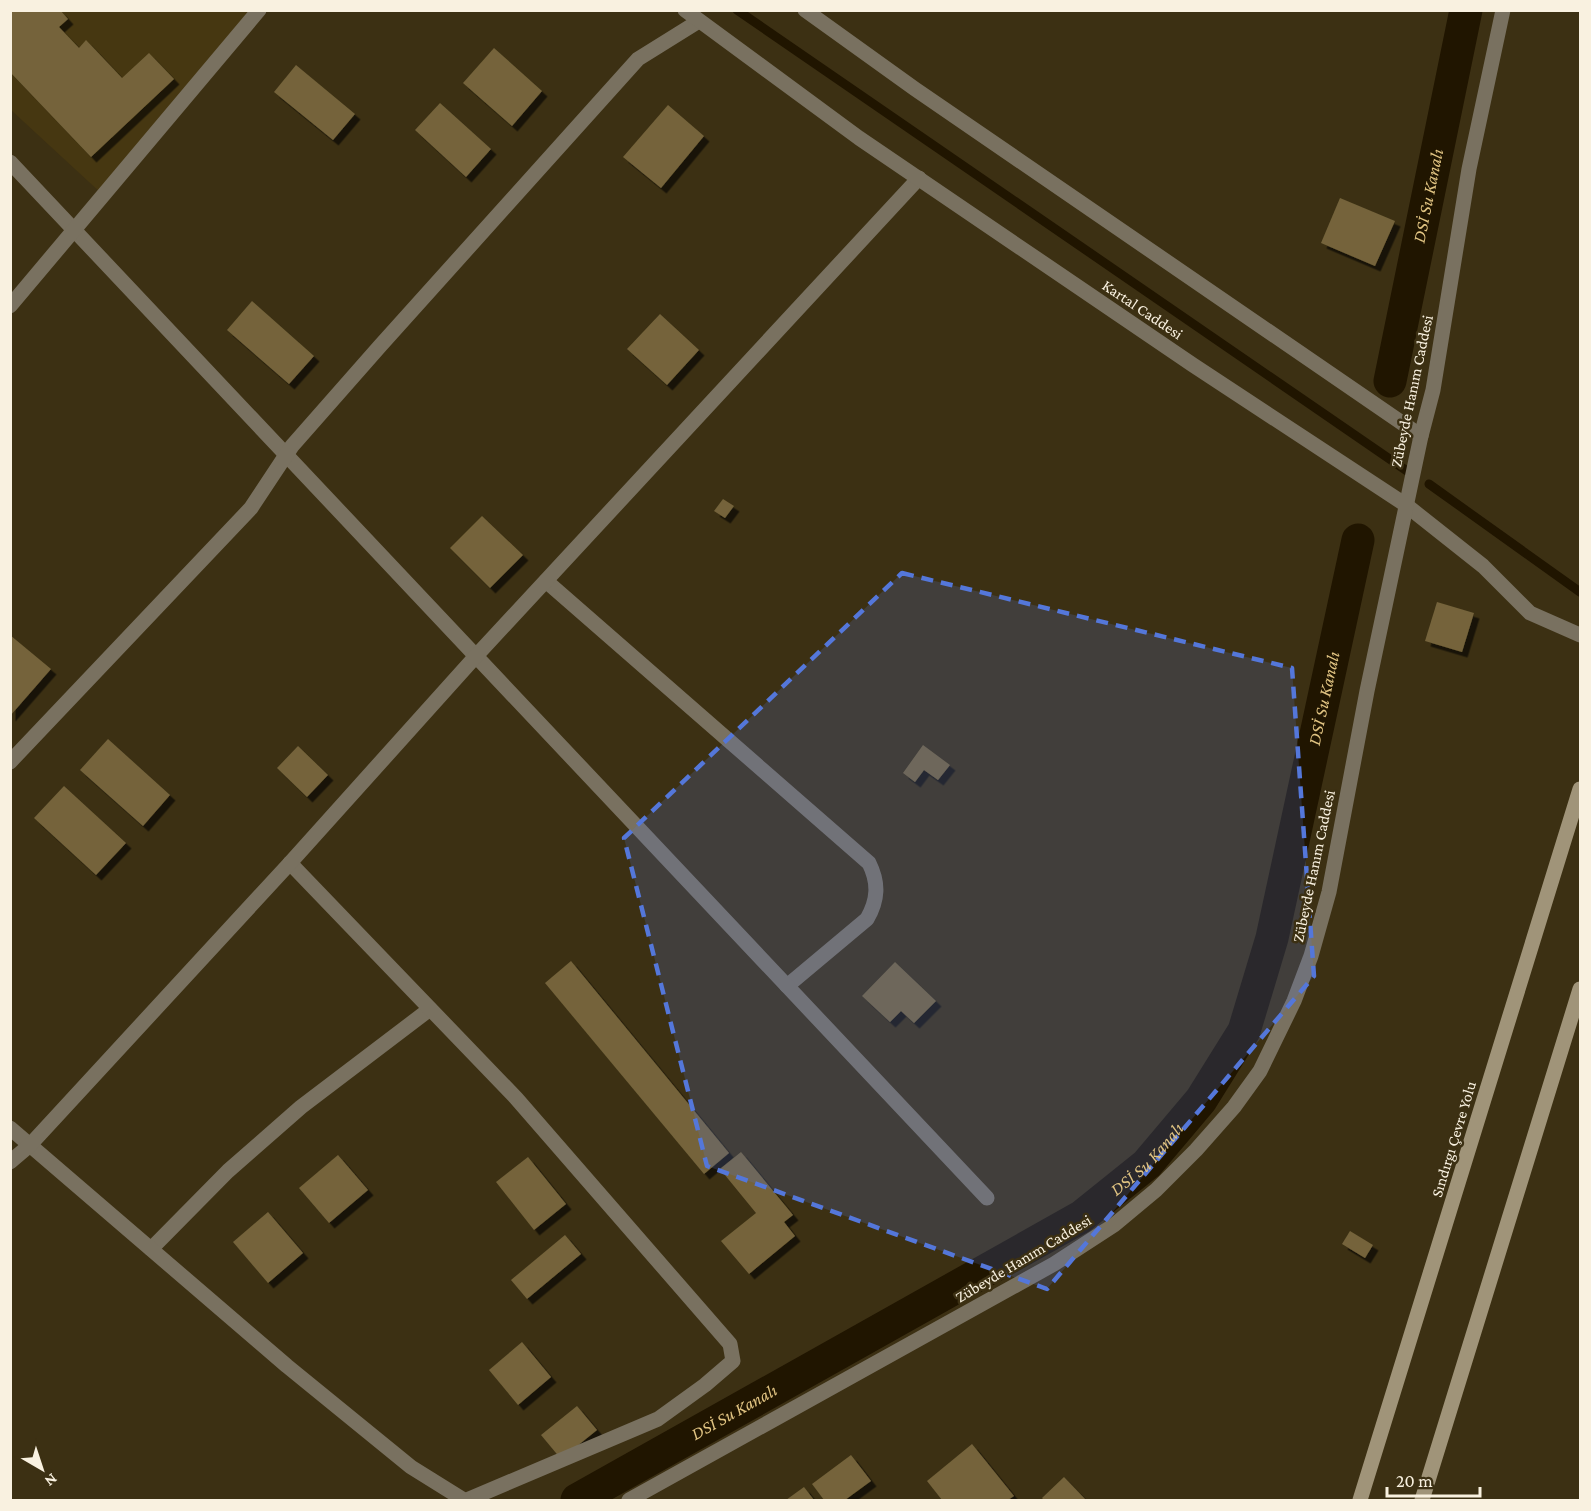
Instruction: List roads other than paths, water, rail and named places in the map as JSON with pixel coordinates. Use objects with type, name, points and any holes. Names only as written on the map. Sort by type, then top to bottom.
[{"type":"main road","name":"Sındırgı Çevre Yolu","points":[[1360,1500],[1581,789]]},
{"type":"main road","points":[[1422,1500],[1581,989]]},
{"type":"street","points":[[10,306],[259,10]]},
{"type":"street","name":"Kartal Caddesi","points":[[685,10],[859,138],[1406,506],[1483,566],[1530,614],[1580,636]]},
{"type":"street","points":[[805,10],[925,96],[1421,436]]},
{"type":"street","name":"Zübeyde Hanım Caddesi","points":[[629,1500],[1053,1264],[1113,1225],[1156,1190],[1196,1150],[1234,1107],[1260,1071],[1294,1001],[1311,956],[1329,892],[1367,691],[1421,436],[1433,390],[1469,169],[1503,10]]},
{"type":"street","points":[[10,762],[251,508],[292,446],[638,59],[699,21]]},
{"type":"street","points":[[10,162],[987,1198]]},
{"type":"street","points":[[10,1162],[30,1145],[290,863],[476,656],[919,178]]},
{"type":"street","points":[[546,581],[869,863],[877,883],[877,895],[874,907],[867,919],[787,986]]},
{"type":"street","points":[[10,1128],[287,1366],[411,1467],[466,1500],[658,1419],[705,1385],[733,1361],[730,1344],[516,1098],[290,863]]},
{"type":"street","points":[[151,1249],[228,1171],[301,1107],[430,1009]]},
{"type":"waterway","points":[[737,10],[1407,471]]},
{"type":"waterway","name":"DSİ Su Kanalı","points":[[1390,381],[1466,10]]},
{"type":"waterway","points":[[1429,484],[1580,592]]},
{"type":"waterway","name":"DSİ Su Kanalı","points":[[577,1500],[1081,1217],[1147,1164],[1201,1100],[1244,1031],[1272,938],[1358,540]]}]
